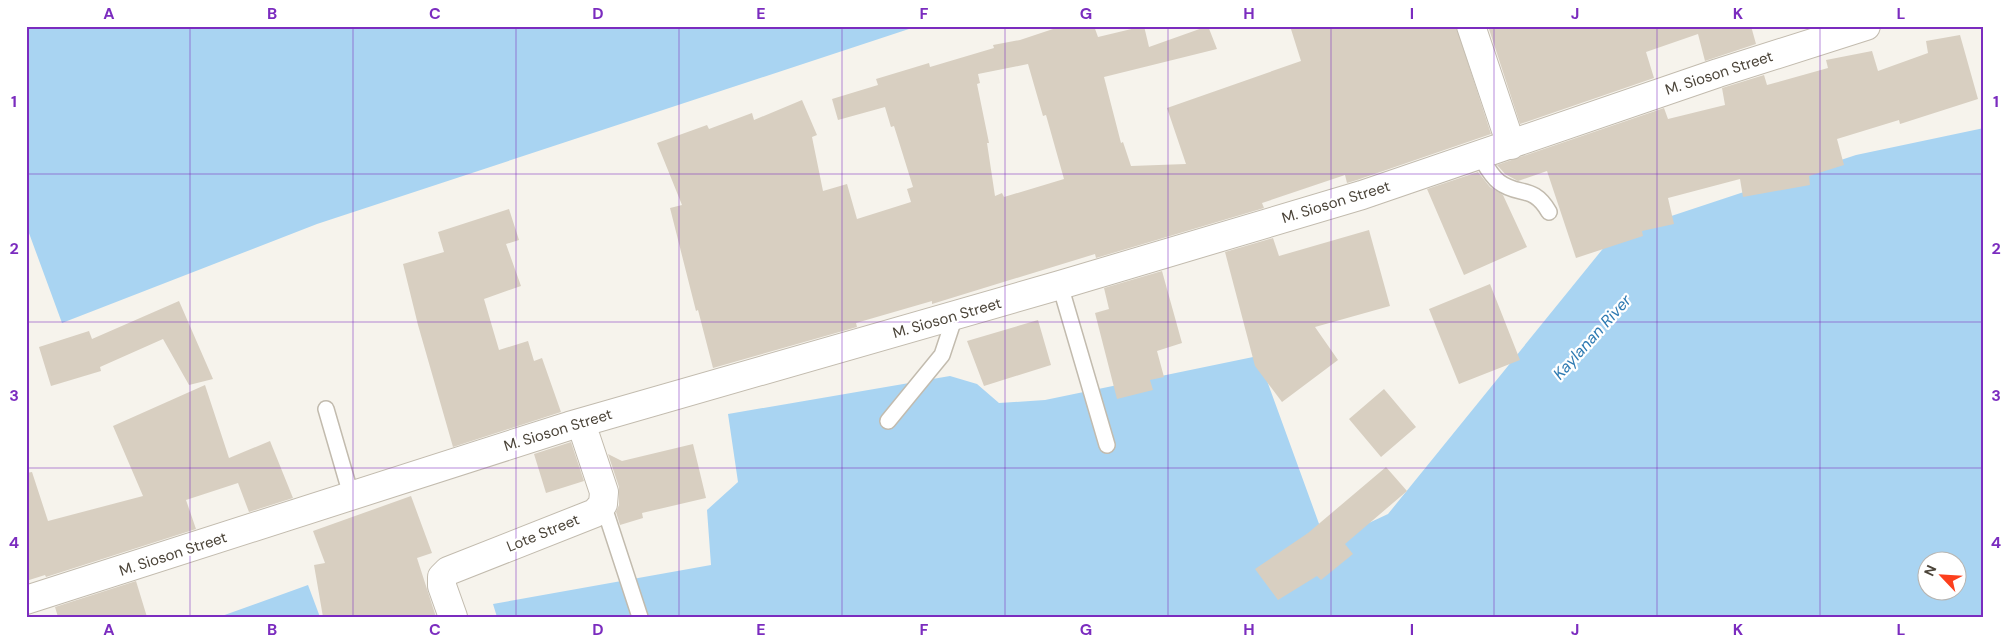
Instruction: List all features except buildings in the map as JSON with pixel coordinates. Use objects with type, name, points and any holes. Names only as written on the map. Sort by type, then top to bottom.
[{"type":"street","points":[[1471,26],[1511,145]]},
{"type":"street","name":"M. Sioson Street","points":[[26,600],[581,423],[955,316],[1362,195],[1718,73],[1866,26]]},
{"type":"street","points":[[581,423],[604,492],[603,504]]},
{"type":"street","name":"Lote Street","points":[[453,617],[442,586],[442,577],[448,570],[595,513],[603,504]]},
{"type":"lane","points":[[1480,156],[1497,181],[1503,185],[1535,195],[1542,200],[1549,212]]},
{"type":"lane","points":[[1060,285],[1108,445]]},
{"type":"lane","points":[[888,421],[942,355],[955,316]]},
{"type":"lane","points":[[326,409],[351,495]]},
{"type":"lane","points":[[603,504],[640,617]]},
{"type":"water","points":[[26,26],[918,26],[317,224],[62,323],[26,225]]},
{"type":"water","name":"Kaylanan River","points":[[1984,128],[1984,617],[497,617],[493,604],[711,565],[707,510],[738,482],[728,414],[950,376],[977,384],[999,403],[1045,400],[1258,356],[1326,543],[1388,514],[1614,235],[1856,155]]},
{"type":"water","points":[[308,585],[320,617],[219,617]]}]
